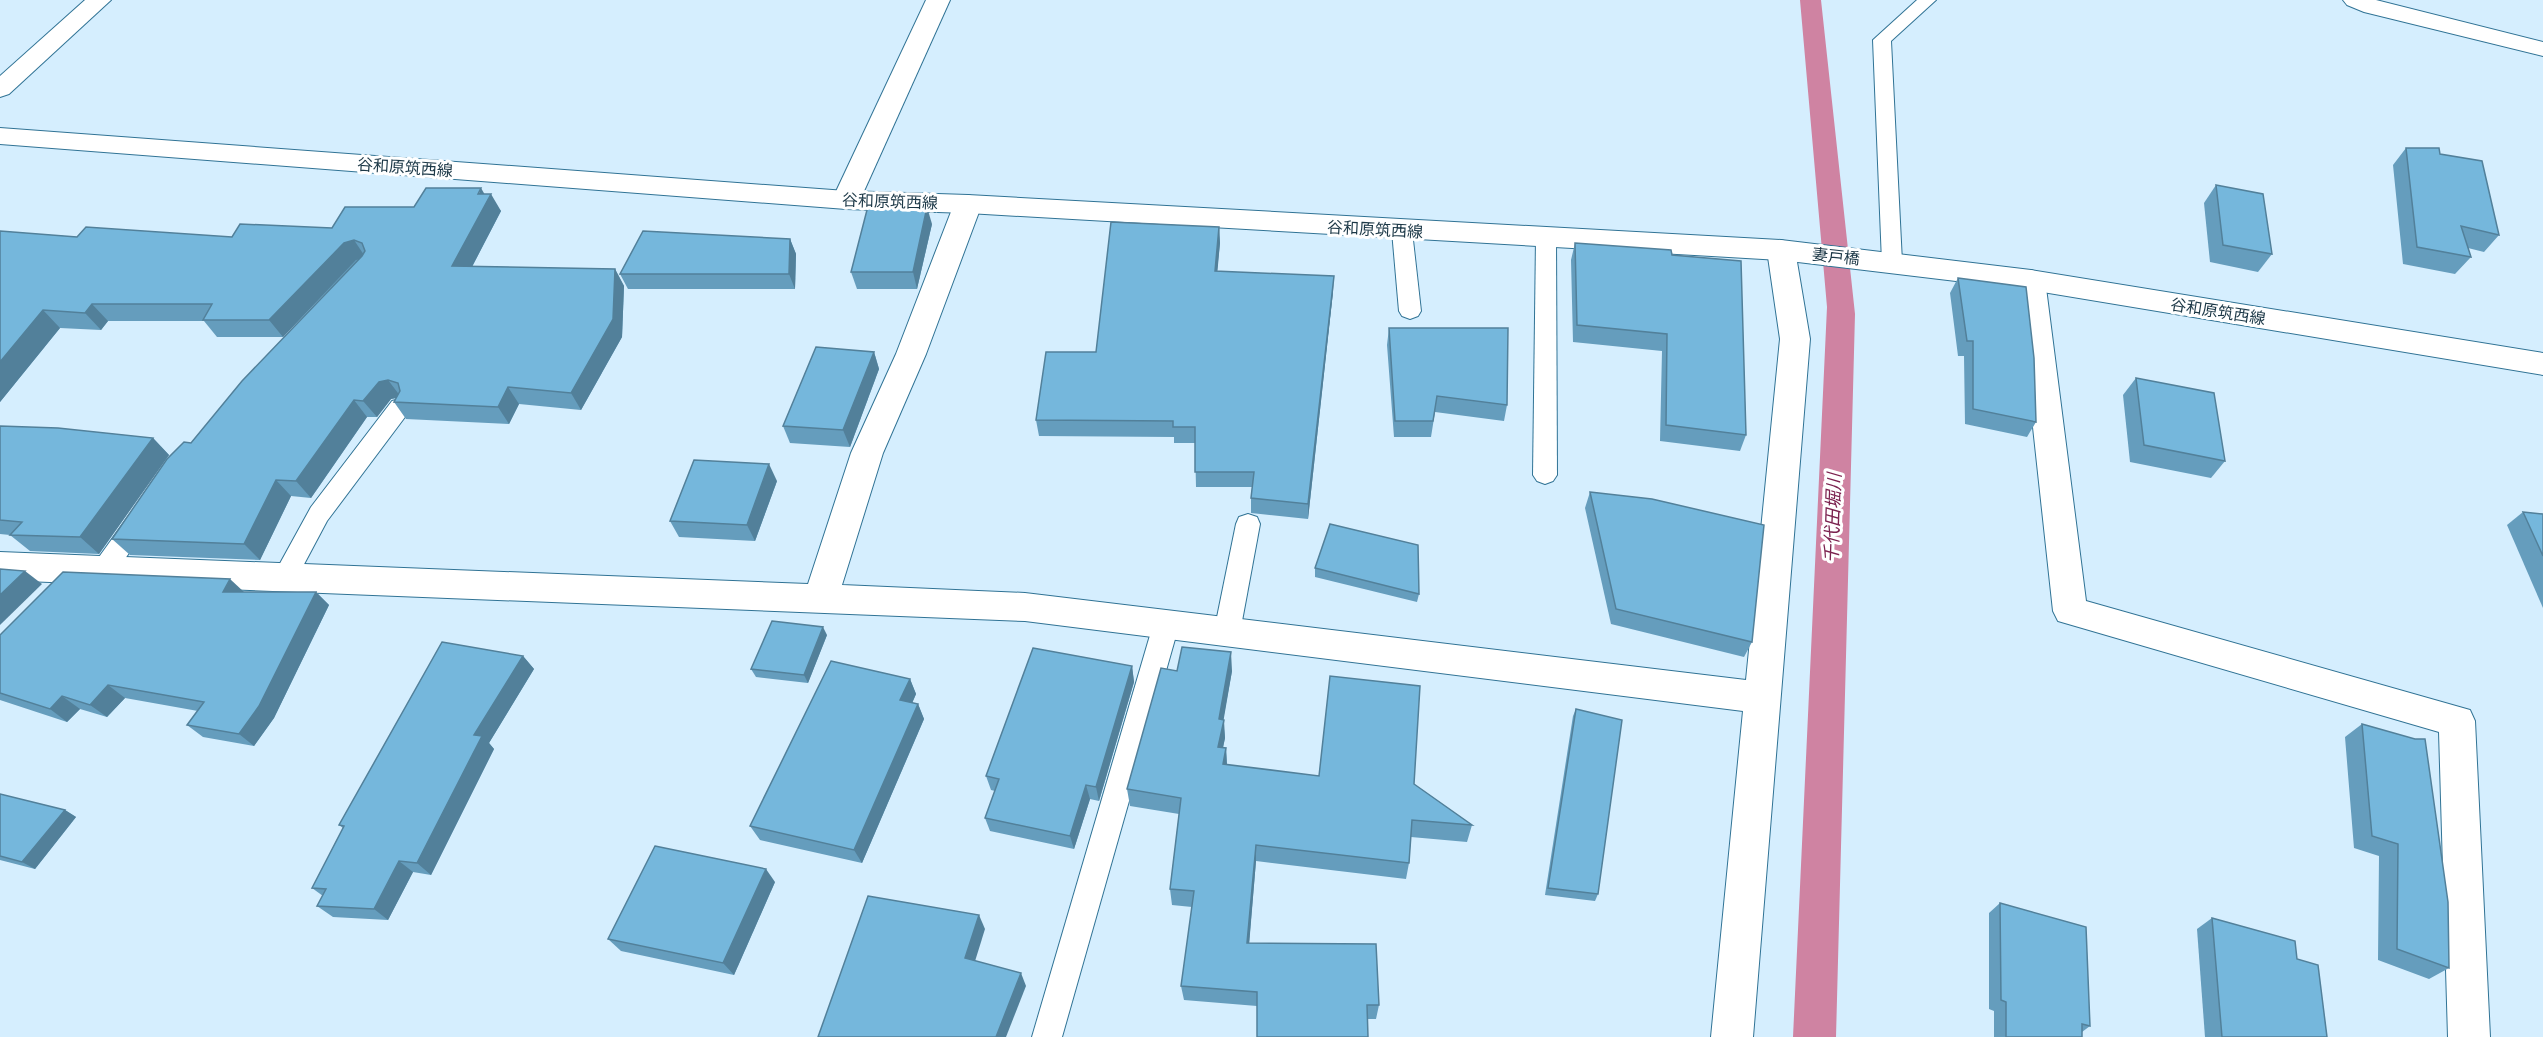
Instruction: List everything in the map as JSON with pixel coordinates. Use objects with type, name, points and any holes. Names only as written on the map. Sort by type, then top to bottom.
[{"type":"street","points":[[0,89],[99,0]]},
{"type":"street","points":[[846,200],[938,0]]},
{"type":"street","points":[[2355,0],[2372,7],[2543,49]]},
{"type":"street","name":"谷和原筑西線","points":[[0,136],[846,200],[968,204],[1402,231],[1781,250]]},
{"type":"street","points":[[820,599],[867,453],[911,354],[968,204]]},
{"type":"street","points":[[1732,1037],[1795,339],[1781,250]]},
{"type":"street","name":"妻戸橋","points":[[1781,250],[1892,262]]},
{"type":"street","name":"谷和原筑西線","points":[[1892,262],[2031,280],[2543,364]]},
{"type":"street","points":[[2031,280],[2070,611],[2457,721],[2469,1037]]},
{"type":"street","points":[[0,566],[1025,607],[1762,698]]},
{"type":"lane","points":[[1892,262],[1882,40],[1927,0]]},
{"type":"lane","points":[[1402,231],[1410,311]]},
{"type":"lane","points":[[1545,475],[1546,238]]},
{"type":"lane","points":[[284,578],[319,514],[400,407]]},
{"type":"lane","points":[[51,594],[90,570],[148,506]]},
{"type":"lane","points":[[1227,632],[1248,524]]},
{"type":"lane","points":[[1047,1037],[1166,625]]},
{"type":"water","name":"千代田堀川","points":[[1800,0],[1821,0],[1855,314],[1836,1037],[1793,1037],[1827,307]]},
{"type":"building","points":[[2406,148],[2439,148],[2440,154],[2482,161],[2499,235],[2461,226],[2471,257],[2417,247]]},
{"type":"building","points":[[2216,185],[2263,194],[2272,254],[2223,245]]},
{"type":"building","points":[[426,188],[481,188],[478,194],[491,194],[452,266],[615,269],[613,319],[571,393],[508,387],[498,407],[394,402],[400,391],[398,383],[388,380],[379,382],[363,401],[354,400],[296,481],[276,480],[244,544],[112,539],[167,459],[184,442],[191,443],[242,381],[365,251],[362,243],[354,240],[344,243],[269,320],[203,320],[212,304],[92,304],[85,313],[43,310],[0,362],[0,231],[77,237],[86,227],[232,237],[240,224],[332,228],[345,207],[414,207]]},
{"type":"building","points":[[868,206],[927,207],[913,272],[851,272]]},
{"type":"building","points":[[1111,222],[1219,227],[1215,271],[1334,276],[1308,504],[1251,498],[1254,472],[1195,472],[1195,427],[1173,427],[1173,421],[1036,420],[1046,352],[1096,352]]},
{"type":"building","points":[[643,231],[790,239],[789,274],[620,274]]},
{"type":"building","points":[[1575,243],[1671,250],[1672,255],[1741,261],[1746,435],[1666,425],[1667,334],[1577,325]]},
{"type":"building","points":[[1958,278],[2026,287],[2034,358],[2036,422],[1973,409],[1973,341],[1967,341]]},
{"type":"building","points":[[1389,328],[1508,328],[1507,405],[1437,396],[1433,421],[1395,421]]},
{"type":"building","points":[[816,347],[874,352],[843,430],[783,426]]},
{"type":"building","points":[[2136,378],[2214,393],[2225,461],[2144,445]]},
{"type":"building","points":[[0,426],[58,428],[153,438],[80,537],[10,535],[22,522],[0,520]]},
{"type":"building","points":[[694,460],[769,464],[747,525],[670,521]]},
{"type":"building","points":[[1590,492],[1652,499],[1764,525],[1752,642],[1616,609]]},
{"type":"building","points":[[2523,512],[2543,514],[2543,556]]},
{"type":"building","points":[[1330,524],[1418,545],[1419,594],[1315,568]]},
{"type":"building","points":[[0,569],[25,571],[0,595]]},
{"type":"building","points":[[63,572],[230,579],[223,592],[316,592],[259,706],[239,734],[187,725],[204,702],[108,685],[90,705],[62,696],[50,709],[0,693],[0,635]]},
{"type":"building","points":[[772,621],[823,627],[804,675],[751,669]]},
{"type":"building","points":[[442,642],[523,656],[474,735],[482,736],[417,863],[399,861],[374,909],[317,906],[326,889],[312,888],[344,826],[339,825]]},
{"type":"building","points":[[1182,647],[1231,652],[1219,719],[1224,720],[1218,747],[1226,748],[1223,764],[1319,776],[1330,676],[1420,686],[1414,784],[1472,825],[1412,820],[1409,863],[1256,845],[1247,943],[1376,944],[1379,1005],[1367,1005],[1368,1037],[1257,1037],[1257,992],[1181,986],[1194,891],[1170,889],[1181,798],[1127,789],[1161,668],[1177,671]]},
{"type":"building","points":[[1033,648],[1132,666],[1096,787],[1086,785],[1070,836],[985,818],[999,779],[986,776]]},
{"type":"building","points":[[831,661],[910,679],[900,700],[918,704],[854,850],[750,826]]},
{"type":"building","points":[[1576,709],[1622,720],[1598,894],[1548,888]]},
{"type":"building","points":[[2362,724],[2415,739],[2425,739],[2448,902],[2449,968],[2397,949],[2398,844],[2372,836]]},
{"type":"building","points":[[0,794],[65,810],[22,862],[0,856]]},
{"type":"building","points":[[655,846],[766,869],[723,963],[608,939]]},
{"type":"building","points":[[868,896],[979,915],[965,958],[1021,973],[996,1037],[818,1037]]},
{"type":"building","points":[[2000,903],[2086,927],[2090,1026],[2082,1024],[2082,1037],[2006,1037],[2006,1002],[2001,1000]]},
{"type":"building","points":[[2212,918],[2295,941],[2297,959],[2318,965],[2327,1037],[2222,1037]]}]
